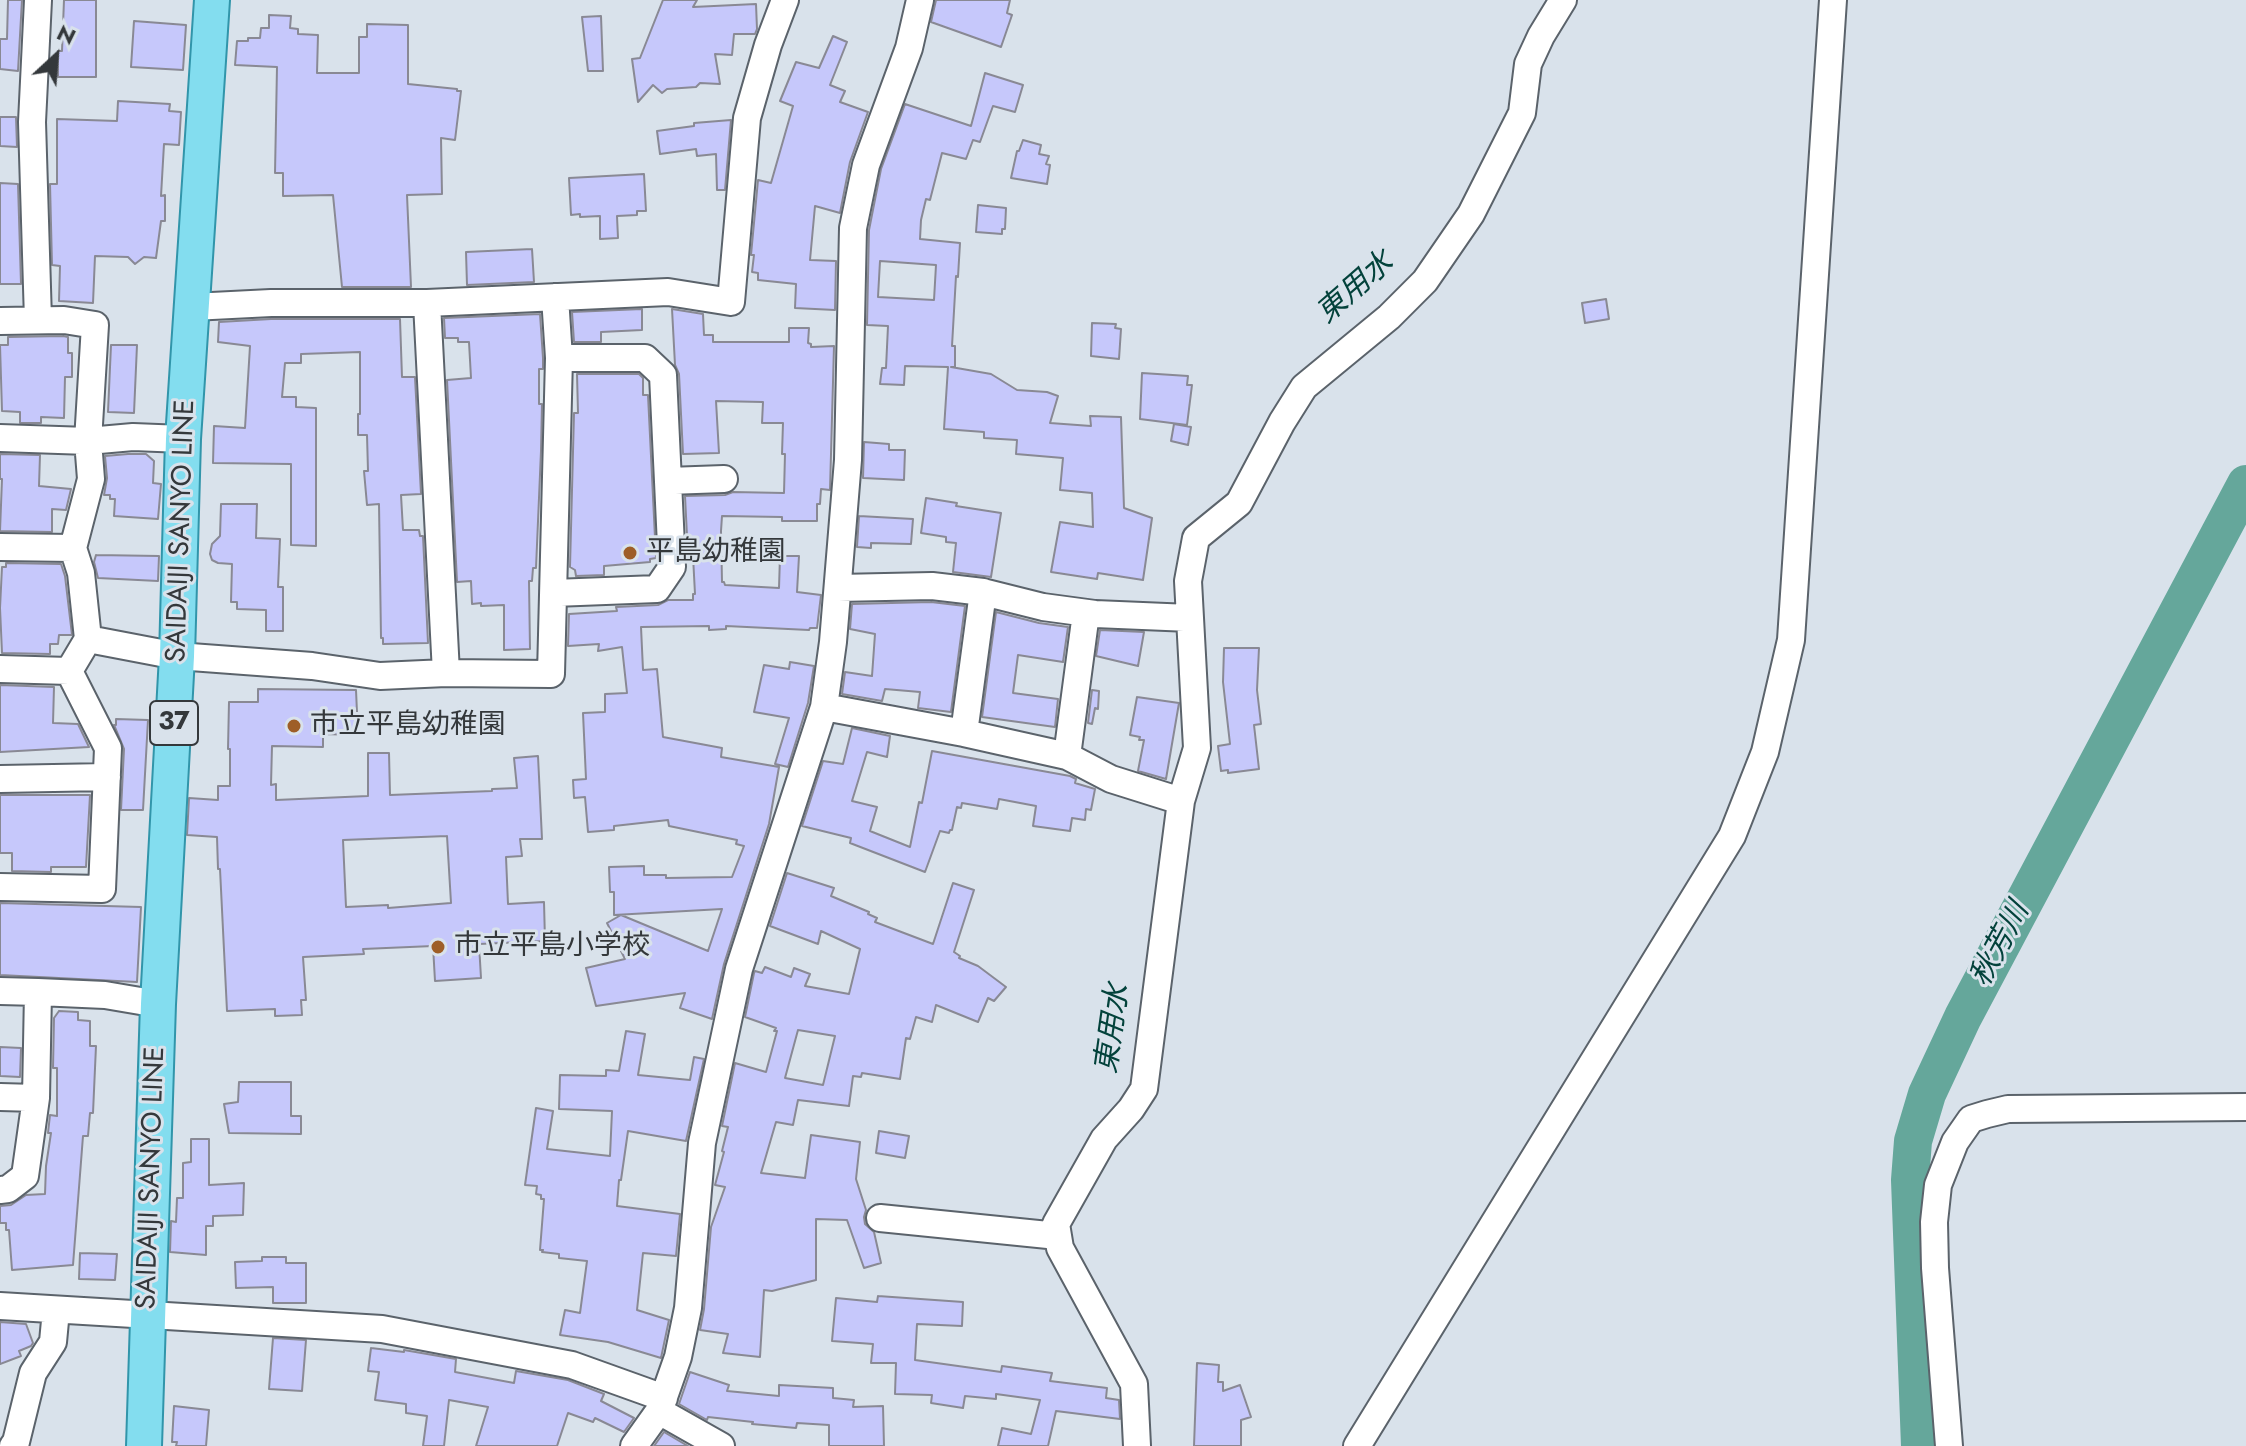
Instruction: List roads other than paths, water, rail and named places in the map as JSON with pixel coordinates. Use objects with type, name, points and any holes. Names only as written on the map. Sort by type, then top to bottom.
[{"type":"main road","name":"SAIDAIJI SANYO LINE","points":[[144,1446],[158,1004],[177,656],[183,439],[212,0]]},
{"type":"street","points":[[38,0],[32,122],[38,320]]},
{"type":"street","points":[[192,307],[271,303],[427,303],[668,292],[731,302],[747,118],[785,0]]},
{"type":"street","points":[[634,1446],[662,1405],[678,1357],[688,1308],[702,1143],[739,969],[824,707],[833,642],[848,460],[853,228],[866,165],[909,48],[920,0]]},
{"type":"street","points":[[1137,1446],[1134,1384],[1060,1248],[1056,1224],[1104,1139],[1144,1089],[1181,801],[1197,748],[1188,581],[1196,538],[1239,503],[1304,387],[1389,317],[1425,281],[1464,225],[1522,113],[1528,64],[1563,0]]},
{"type":"street","points":[[1357,1446],[1732,836],[1765,752],[1791,640],[1833,0]]},
{"type":"street","points":[[88,639],[177,656],[312,666],[380,676],[551,674],[559,358],[555,297]]},
{"type":"street","points":[[427,303],[446,673]]},
{"type":"street","points":[[0,321],[64,320],[95,325],[88,441],[91,479],[73,548],[81,573],[88,639],[69,671]]},
{"type":"street","points":[[554,593],[657,589],[672,567],[663,375],[645,358],[559,358]]},
{"type":"street","points":[[0,438],[88,441],[133,437],[183,439]]},
{"type":"street","points":[[668,481],[724,479]]},
{"type":"street","points":[[0,547],[73,548]]},
{"type":"street","points":[[838,588],[932,586],[983,592],[1043,607],[1086,613],[1190,618]]},
{"type":"street","points":[[964,733],[983,592]]},
{"type":"street","points":[[1067,756],[1086,613]]},
{"type":"street","points":[[0,669],[69,671]]},
{"type":"street","points":[[0,887],[102,889],[108,748],[69,671]]},
{"type":"street","points":[[824,707],[1067,756],[1111,779],[1181,801]]},
{"type":"street","points":[[0,779],[107,777]]},
{"type":"street","points":[[0,991],[105,995],[158,1004]]},
{"type":"street","points":[[0,1190],[8,1189],[25,1176],[36,1098],[38,992]]},
{"type":"street","points":[[0,1097],[36,1098]]},
{"type":"street","points":[[1949,1446],[1934,1222],[1938,1185],[1955,1142],[1971,1119],[2008,1109],[2246,1107]]},
{"type":"street","points":[[880,1218],[1058,1236]]},
{"type":"street","points":[[0,1306],[382,1329],[572,1365],[662,1405],[721,1446]]},
{"type":"street","points":[[13,1446],[33,1373],[53,1342],[56,1310]]},
{"type":"waterway","name":"秋芳川","points":[[1920,1446],[1910,1180],[1913,1141],[1927,1094],[1963,1017],[2246,484]]},
{"type":"place","name":"平島幼稚園","points":[[630,553]]},
{"type":"place","name":"市立平島幼稚園","points":[[294,726]]},
{"type":"place","name":"市立平島小学校","points":[[438,947]]},
{"type":"water label","name":"東用水","points":[[1356,289]]},
{"type":"water label","name":"東用水","points":[[1114,1029]]}]
